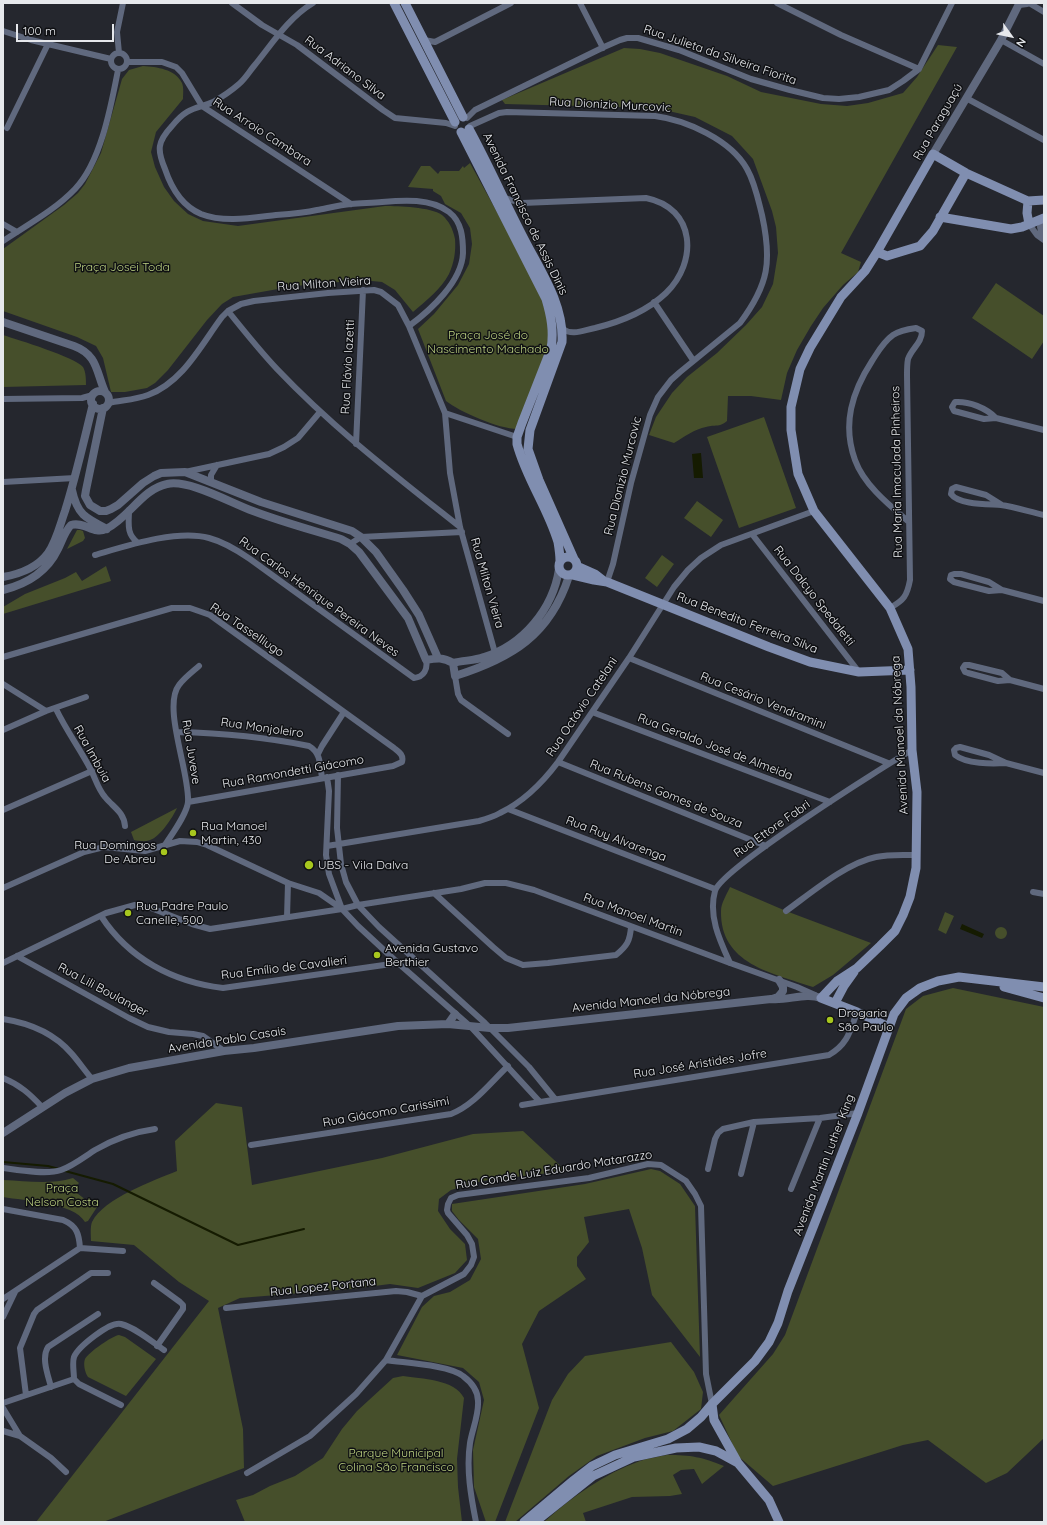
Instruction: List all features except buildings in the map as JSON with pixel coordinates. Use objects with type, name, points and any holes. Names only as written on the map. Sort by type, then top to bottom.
[{"type":"main road","name":"Avenida Francisco de Assis Dinis","points":[[394,3],[504,198],[542,271],[557,306],[563,330],[562,342],[530,430],[528,449],[539,480],[576,562]]},
{"type":"main road","name":"Avenida Francisco de Assis Dinis","points":[[405,3],[424,40],[546,299],[552,324],[553,339],[551,349],[517,437]]},
{"type":"main road","points":[[933,154],[966,173],[1028,201],[1044,200]]},
{"type":"main road","name":"Rua Paraguaçú","points":[[877,252],[933,154]]},
{"type":"main road","points":[[877,252],[887,256],[920,246],[933,231],[966,173]]},
{"type":"main road","points":[[1028,201],[1027,213],[1029,224]]},
{"type":"main road","points":[[940,217],[1004,228],[1016,228],[1044,218]]},
{"type":"main road","name":"Avenida Manoel da Nóbrega","points":[[835,1003],[844,986],[857,968],[895,931],[910,897],[916,868],[917,792],[912,750],[910,670],[908,650],[890,608],[814,511],[798,474],[791,430],[791,407],[800,369],[810,348],[841,297],[865,271],[877,252]]},
{"type":"main road","points":[[517,437],[519,452],[555,534],[558,544],[560,565],[561,573],[571,575],[575,572],[576,562],[567,557],[560,565]]},
{"type":"main road","name":"Rua Benedito Ferreira Silva","points":[[576,562],[605,581],[810,662],[859,672],[910,670]]},
{"type":"main road","name":"Rua Benedito Ferreira Silva","points":[[571,575],[605,581]]},
{"type":"main road","name":"Avenida Manoel da Nóbrega","points":[[818,997],[836,981],[857,968]]},
{"type":"main road","name":"Avenida Martin Luther King","points":[[524,1522],[592,1466],[615,1455],[668,1439],[687,1429],[701,1417],[755,1361],[769,1342],[778,1323],[788,1291],[858,1113],[894,1014],[906,998],[920,988],[938,981],[959,977],[1044,987]]},
{"type":"main road","name":"Avenida Martin Luther King","points":[[984,981],[1044,998]]},
{"type":"main road","name":"Rua Manoel Martin","points":[[818,997],[857,1012],[889,1027]]},
{"type":"main road","points":[[712,1404],[714,1420],[738,1463],[769,1500],[779,1522]]},
{"type":"main road","points":[[701,1417],[714,1420]]},
{"type":"main road","points":[[687,1429],[684,1435],[685,1440],[686,1444],[691,1446]]},
{"type":"main road","points":[[716,1451],[722,1447],[726,1441]]},
{"type":"main road","points":[[535,1522],[594,1476],[634,1457],[652,1452],[691,1446],[716,1451],[738,1463]]},
{"type":"street","points":[[119,53],[117,32],[123,3]]},
{"type":"street","name":"Rua Adriano Silva","points":[[232,3],[262,25],[297,45],[395,118],[463,124]]},
{"type":"street","points":[[313,3],[290,21],[240,84],[213,102],[183,115],[162,137],[159,146],[161,159],[168,179],[183,200],[200,213],[210,216],[238,219],[316,211],[351,204],[404,201],[431,204],[449,212],[455,218],[463,235],[463,256],[453,281],[436,301],[409,326]]},
{"type":"street","points":[[424,40],[435,42],[511,3]]},
{"type":"street","points":[[580,3],[602,48]]},
{"type":"street","points":[[778,3],[841,35],[918,69]]},
{"type":"street","name":"Rua Julieta da Silveira Fiorita","points":[[463,124],[475,110],[602,48],[627,38],[644,39],[679,50],[751,79],[823,98],[839,99],[859,97],[889,90],[918,69],[952,3]]},
{"type":"street","points":[[1023,3],[1044,12]]},
{"type":"street","name":"Rua Paraguaçú","points":[[933,154],[1023,3]]},
{"type":"street","points":[[3,31],[48,44],[111,59]]},
{"type":"street","points":[[1001,40],[1044,64]]},
{"type":"street","points":[[7,128],[48,44]]},
{"type":"street","points":[[119,53],[123,54],[127,62],[126,66],[118,70],[113,68],[111,59],[114,55],[119,53]]},
{"type":"street","name":"Rua Arroio Cambara","points":[[127,62],[162,62],[176,67],[202,106],[351,204]]},
{"type":"street","points":[[3,241],[68,196],[83,180],[93,160],[102,136],[112,100],[118,70]]},
{"type":"street","points":[[966,98],[1044,140]]},
{"type":"street","points":[[495,100],[499,113]]},
{"type":"street","points":[[482,107],[487,119]]},
{"type":"street","name":"Rua Dionizio Murcovic","points":[[463,124],[487,119],[499,113],[520,112],[650,116],[675,120],[698,128],[714,138],[738,157],[752,177],[765,228],[768,260],[766,274],[761,288],[747,314],[740,323],[693,360],[671,380],[658,397],[651,410],[643,435],[613,564],[605,581]]},
{"type":"street","points":[[504,198],[522,203],[646,198],[662,203],[675,213],[684,224],[686,233],[686,252],[682,268],[674,283],[666,292],[654,302],[623,319],[572,333],[563,330]]},
{"type":"street","points":[[1044,218],[1040,230],[1044,240]]},
{"type":"street","points":[[3,224],[16,232]]},
{"type":"street","points":[[1029,224],[1037,235],[1044,240]]},
{"type":"street","name":"Rua Milton Vieira","points":[[3,399],[82,398],[123,401],[144,396],[165,386],[180,373],[218,322],[228,311],[241,304],[254,301],[363,290],[374,290],[385,294],[398,305],[409,326],[444,413],[450,473],[461,530],[495,653]]},
{"type":"street","name":"Rua Flávio Iazetti","points":[[356,444],[363,290]]},
{"type":"street","points":[[654,302],[693,360]]},
{"type":"street","points":[[228,311],[276,369],[320,412],[356,444],[461,530]]},
{"type":"street","points":[[3,322],[74,346],[85,351],[93,359],[100,382],[102,399],[86,490],[87,501],[100,511],[106,529]]},
{"type":"street","name":"Rua Maria Imaculada Pinheiros","points":[[890,608],[900,602],[908,593],[910,580],[907,375],[908,360],[922,336],[922,331],[916,328],[893,335],[882,345],[857,387],[851,405],[849,422],[855,460],[864,476],[890,506],[909,522]]},
{"type":"street","points":[[3,577],[20,574],[35,565],[48,553],[58,532],[102,399]]},
{"type":"street","points":[[996,418],[989,411],[962,402],[955,402],[952,407],[954,411],[984,419],[996,418],[1044,430]]},
{"type":"street","points":[[100,511],[111,509],[143,483],[160,473],[185,472],[269,454],[298,438],[320,412]]},
{"type":"street","points":[[444,413],[517,437]]},
{"type":"street","points":[[211,482],[211,475],[217,465]]},
{"type":"street","points":[[185,472],[267,504],[352,531],[376,552],[419,614],[438,658]]},
{"type":"street","points":[[3,482],[75,478]]},
{"type":"street","points":[[3,590],[31,580],[44,570],[51,562],[71,524],[78,524],[99,531],[106,529],[145,496],[160,486],[173,483],[192,486],[253,511],[341,539],[350,544],[374,570],[408,618],[426,660],[443,658],[454,663],[470,660],[495,653],[523,635],[548,604],[555,590],[560,565]]},
{"type":"street","points":[[1002,505],[986,495],[956,487],[952,489],[951,494],[954,498],[960,500],[989,505],[1002,505],[1044,515]]},
{"type":"street","points":[[72,489],[75,504],[80,511],[88,519],[106,529]]},
{"type":"street","points":[[129,510],[129,532],[131,537],[137,542]]},
{"type":"street","name":"Rua Octávio Catelani","points":[[327,846],[479,821],[500,814],[508,809],[549,774],[629,658],[663,603],[688,570],[701,558],[721,545],[814,511]]},
{"type":"street","points":[[350,544],[361,538],[461,530]]},
{"type":"street","name":"Rua Dalcyo Spedaletti","points":[[752,534],[859,672]]},
{"type":"street","name":"Rua Carlos Henrique Pereira Neves","points":[[94,555],[137,542],[185,535],[208,537],[222,542],[250,559],[414,678],[424,673],[426,668],[426,660]]},
{"type":"street","points":[[20,574],[22,584]]},
{"type":"street","points":[[1002,590],[988,591],[954,582],[950,579],[951,575],[961,574],[989,582],[1002,590],[1044,601]]},
{"type":"street","points":[[456,676],[507,656],[534,637],[557,605],[571,575]]},
{"type":"street","name":"Rua Tasselliugo","points":[[3,657],[172,608],[190,608],[210,615],[398,751],[403,758],[402,762]]},
{"type":"street","name":"Rua Cesário Vendramini","points":[[629,658],[888,764]]},
{"type":"street","points":[[470,660],[473,667],[472,671]]},
{"type":"street","points":[[454,663],[458,694],[461,700],[508,734]]},
{"type":"street","points":[[1010,680],[1002,673],[969,665],[965,665],[963,668],[965,672],[998,681],[1010,680],[1044,689]]},
{"type":"street","name":"Rua Juveve","points":[[165,845],[188,802],[177,732],[174,696],[178,685],[199,666]]},
{"type":"street","points":[[3,684],[46,711]]},
{"type":"street","points":[[3,730],[46,711],[86,697]]},
{"type":"street","name":"Rua Imbuia","points":[[56,708],[63,724],[92,771],[99,789],[120,811],[125,826]]},
{"type":"street","points":[[342,909],[329,874],[326,855],[329,791],[318,754],[344,712]]},
{"type":"street","name":"Rua Geraldo José de Almeida","points":[[592,712],[830,802]]},
{"type":"street","name":"Rua Monjoleiro","points":[[177,732],[221,733],[291,742],[309,746],[318,754]]},
{"type":"street","points":[[1006,763],[986,764],[959,758],[954,755],[954,750],[960,747],[989,755],[1006,763],[1044,773]]},
{"type":"street","name":"Rua Ettore Fabri","points":[[715,889],[729,874],[766,846],[830,802],[912,750]]},
{"type":"street","name":"Rua Ramondetti Giácomo","points":[[188,802],[393,766],[402,762]]},
{"type":"street","name":"Rua Rubens Gomes de Souza","points":[[558,762],[766,846]]},
{"type":"street","points":[[3,810],[92,771]]},
{"type":"street","points":[[338,775],[338,845],[346,882],[358,905],[384,932],[490,1028],[529,1067],[555,1099]]},
{"type":"street","name":"Rua Ruy Alvarenga","points":[[508,809],[715,889]]},
{"type":"street","points":[[3,888],[94,848],[104,846],[145,850],[180,842],[197,842],[207,845],[288,883],[319,893],[342,909],[398,963],[471,1027],[540,1102]]},
{"type":"street","points":[[786,911],[862,860],[878,856],[916,855]]},
{"type":"street","points":[[287,918],[288,883]]},
{"type":"street","name":"Rua Manoel Martin","points":[[3,962],[101,916],[135,905],[151,908],[192,924],[210,929],[342,909],[358,905],[461,889],[484,883],[506,883],[534,890],[730,964],[804,989],[818,997]]},
{"type":"street","points":[[715,889],[712,908],[720,941],[730,964]]},
{"type":"street","points":[[1033,892],[1044,894]]},
{"type":"street","points":[[434,893],[492,947],[506,958],[523,965],[548,964],[616,955],[624,948],[630,937],[631,927]]},
{"type":"street","name":"Rua Emílio de Cavalieri","points":[[101,916],[107,926],[130,950],[148,964],[170,975],[208,986],[223,988],[398,963]]},
{"type":"street","name":"Rua Lili Boulanger","points":[[17,956],[128,1018],[148,1027],[169,1032],[203,1036],[224,1051]]},
{"type":"street","points":[[771,999],[778,997],[784,991],[779,980]]},
{"type":"street","name":"Avenida Manoel da Nóbrega","points":[[471,1027],[516,1027],[771,999],[818,997]]},
{"type":"street","name":"Rua José Aristides Jofre","points":[[522,1104],[829,1055],[839,1049],[846,1040],[857,1012]]},
{"type":"street","points":[[448,1024],[455,1014]]},
{"type":"street","points":[[3,1019],[34,1027],[54,1038],[72,1053],[92,1079]]},
{"type":"street","name":"Avenida Pablo Casais","points":[[3,1133],[65,1092],[92,1079],[129,1068],[224,1051],[254,1048],[398,1026],[448,1024],[471,1027]]},
{"type":"street","name":"Rua Giácomo Carissimi","points":[[251,1145],[451,1114],[464,1108],[508,1066]]},
{"type":"street","points":[[3,1078],[17,1084],[30,1093],[42,1107]]},
{"type":"street","points":[[708,1169],[714,1139],[723,1129],[754,1122],[820,1118],[858,1113]]},
{"type":"street","points":[[791,1189],[820,1118]]},
{"type":"street","points":[[740,1174],[754,1122]]},
{"type":"street","points":[[3,1168],[52,1172],[60,1171],[114,1140],[130,1134],[155,1129]]},
{"type":"street","name":"Rua Conde Luiz Eduardo Matarazzo","points":[[422,1296],[464,1274],[474,1257],[472,1244],[467,1235],[448,1213],[448,1204],[454,1196],[588,1178],[648,1164],[661,1165],[686,1181],[701,1206],[706,1374],[712,1404]]},
{"type":"street","points":[[3,1209],[63,1220],[70,1223],[75,1228],[79,1238],[80,1248]]},
{"type":"street","points":[[3,1299],[80,1248],[123,1251]]},
{"type":"street","points":[[26,1396],[20,1348],[34,1314],[37,1310],[91,1273],[108,1273]]},
{"type":"street","points":[[154,1283],[183,1305],[182,1309],[157,1346]]},
{"type":"street","name":"Rua Lopez Portana","points":[[226,1308],[396,1291],[422,1296]]},
{"type":"street","points":[[3,1317],[15,1292]]},
{"type":"street","points":[[247,1473],[310,1436],[356,1394],[386,1360],[422,1296]]},
{"type":"street","points":[[50,1387],[45,1360],[45,1352],[48,1347],[98,1314]]},
{"type":"street","points":[[121,1406],[79,1384],[74,1379],[74,1360],[79,1350],[104,1328],[117,1324],[127,1327],[164,1350]]},
{"type":"street","points":[[386,1360],[438,1367],[452,1371],[462,1375],[471,1384],[476,1392],[478,1402],[468,1459],[469,1477],[476,1522]]},
{"type":"street","points":[[3,1403],[74,1379]]},
{"type":"street","points":[[3,1408],[20,1436]]},
{"type":"street","points":[[3,1431],[20,1436],[51,1458],[66,1472]]},
{"type":"green space","points":[[938,45],[957,47],[841,253],[861,262],[858,272],[843,285],[823,308],[811,326],[797,350],[787,373],[781,400],[751,396],[728,396],[727,421],[717,426],[709,426],[698,430],[674,443],[649,435],[656,417],[672,393],[687,377],[717,353],[746,325],[762,307],[773,284],[778,253],[776,227],[772,211],[753,159],[732,136],[695,117],[655,108],[505,104],[502,100],[624,48],[640,49],[660,53],[727,76],[761,92],[821,104],[847,106],[868,103],[903,93],[917,77]]},
{"type":"green space","name":"Praça Josei Toda","points":[[143,66],[160,68],[170,72],[179,78],[183,85],[183,99],[156,132],[151,152],[155,167],[164,187],[174,201],[188,214],[203,221],[238,226],[385,206],[430,210],[437,212],[447,220],[455,239],[453,261],[449,274],[442,285],[413,312],[395,290],[382,282],[362,280],[295,286],[233,297],[222,304],[207,320],[168,370],[155,383],[147,388],[125,392],[111,392],[103,358],[96,346],[77,337],[3,311],[3,249],[64,205],[78,193],[85,184],[101,153],[122,79],[129,70]]},
{"type":"green space","name":"Praça José do Nascimento Machado","points":[[470,163],[504,225],[541,297],[548,314],[550,339],[519,429],[502,427],[481,420],[446,401],[418,329],[434,314],[458,285],[469,264],[472,244],[470,228],[461,213],[445,204],[441,196],[433,191],[433,189],[408,187],[421,166],[430,166],[438,174],[440,171],[459,171],[463,166],[464,168]]},
{"type":"green space","points":[[996,283],[1044,316],[1044,341],[1032,359],[972,318]]},
{"type":"green space","points":[[3,335],[46,349],[78,363],[84,369],[86,385],[3,387]]},
{"type":"green space","points":[[764,417],[796,508],[739,528],[707,437]]},
{"type":"green space","points":[[697,501],[723,520],[711,537],[684,518]]},
{"type":"green space","points":[[77,530],[83,531],[85,538],[83,541],[67,549]]},
{"type":"green space","points":[[662,555],[674,564],[657,587],[645,578]]},
{"type":"green space","points":[[106,566],[111,581],[3,614],[3,607],[25,594],[76,572],[82,581]]},
{"type":"green space","points":[[177,808],[166,826],[154,838],[146,841],[134,840],[131,832]]},
{"type":"green space","points":[[730,887],[786,911],[871,943],[833,975],[813,987],[781,977],[751,964],[739,955],[729,943],[723,929],[721,908]]},
{"type":"green space","points":[[945,912],[954,916],[946,934],[938,930]]},
{"type":"green space","points":[[999,927],[1003,927],[1007,933],[1003,939],[999,939],[995,935],[995,931]]},
{"type":"green space","points":[[953,988],[1044,1007],[1044,1438],[1007,1473],[986,1483],[928,1440],[903,1445],[773,1486],[738,1456],[719,1415],[773,1354],[785,1335],[906,1009],[923,996]]},
{"type":"green space","points":[[216,1103],[242,1107],[252,1185],[382,1158],[473,1134],[523,1131],[566,1171],[482,1181],[451,1190],[439,1199],[438,1211],[450,1229],[465,1244],[467,1260],[455,1273],[418,1288],[390,1284],[351,1289],[240,1298],[218,1308],[243,1429],[244,1468],[103,1522],[36,1522],[209,1301],[179,1282],[134,1245],[91,1241],[91,1229],[92,1222],[98,1213],[107,1205],[130,1191],[177,1171],[175,1141]]},
{"type":"green space","points":[[651,1169],[660,1171],[680,1184],[695,1206],[700,1357],[652,1295],[642,1248],[629,1209],[584,1217],[589,1242],[577,1257],[577,1266],[586,1279],[539,1311],[522,1344],[539,1408],[495,1522],[486,1522],[474,1487],[473,1450],[484,1400],[479,1382],[463,1368],[397,1355],[422,1307],[434,1296],[450,1292],[470,1280],[481,1259],[478,1239],[452,1211],[452,1204],[585,1184]]},
{"type":"green space","name":"Praça Nelson Costa","points":[[73,1178],[79,1183],[73,1190],[86,1200],[99,1204],[88,1221],[85,1222],[79,1215],[60,1206],[3,1197],[3,1180],[47,1182]]},
{"type":"green space","points":[[119,1335],[125,1337],[156,1359],[126,1396],[88,1377],[84,1366],[85,1359],[91,1352],[106,1341]]},
{"type":"green space","points":[[671,1342],[694,1372],[703,1392],[701,1409],[673,1431],[645,1438],[597,1456],[569,1476],[515,1522],[505,1522],[552,1400],[568,1374],[585,1356]]},
{"type":"green space","name":"Parque Municipal Colina São Francisco","points":[[403,1376],[445,1383],[460,1392],[464,1398],[457,1459],[458,1487],[462,1522],[245,1522],[236,1500],[253,1495],[295,1476],[323,1458],[342,1429],[357,1411],[393,1378]]},
{"type":"green space","points":[[667,1455],[696,1457],[724,1466],[702,1484],[694,1469],[681,1470],[673,1475],[682,1494],[670,1496],[632,1497],[583,1513],[586,1522],[544,1522],[566,1503],[601,1479],[640,1461]]},
{"type":"shaded area","points":[[701,453],[703,478],[694,478],[692,454]]},
{"type":"shaded area","points":[[962,924],[984,934],[982,938],[960,929]]},
{"type":"waterway","points":[[3,1162],[48,1166],[59,1169]]},
{"type":"waterway","points":[[65,1171],[113,1184],[238,1245],[304,1229]]},
{"type":"place","name":"Rua Manoel Martin, 430","points":[[193,833]]},
{"type":"place","name":"Rua Domingos De Abreu","points":[[164,852]]},
{"type":"place","name":"UBS - Vila Dalva","points":[[309,865]]},
{"type":"place","name":"Rua Padre Paulo Canelle, 500","points":[[128,913]]},
{"type":"place","name":"Avenida Gustavo Berthier","points":[[377,955]]},
{"type":"place","name":"Drogaria São Paulo","points":[[830,1020]]}]
